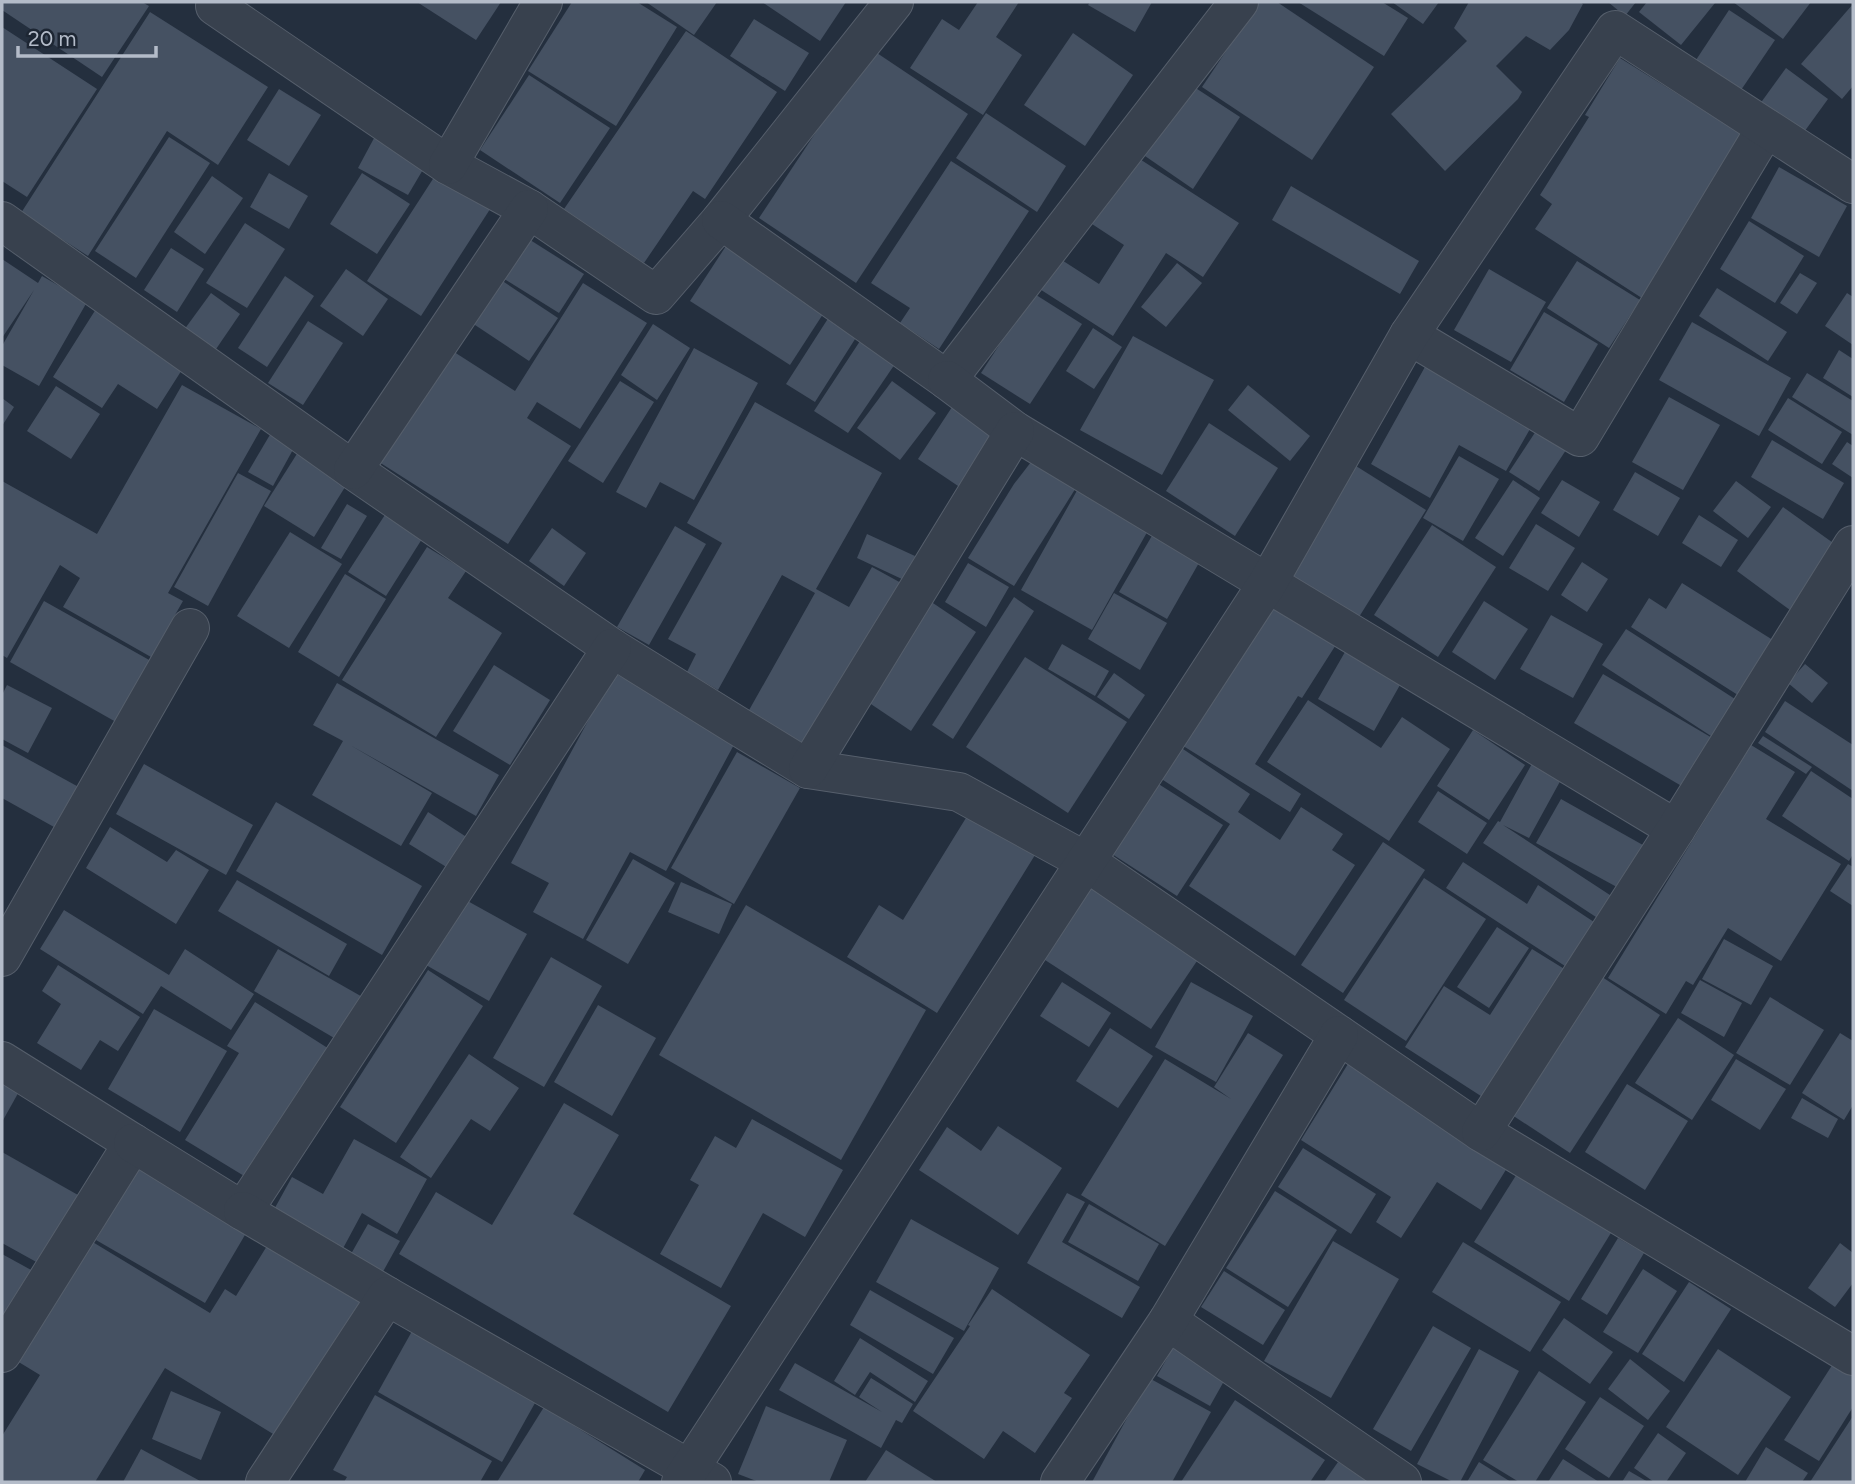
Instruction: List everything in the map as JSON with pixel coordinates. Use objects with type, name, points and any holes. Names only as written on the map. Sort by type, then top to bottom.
[{"type":"street","points":[[448,165],[543,2]]},
{"type":"street","points":[[215,6],[448,165],[529,209],[656,295],[721,220],[894,2]]},
{"type":"street","points":[[947,380],[1239,2]]},
{"type":"street","points":[[2,1061],[243,1211],[695,1478],[1085,861],[1267,584],[1409,335],[1615,30],[1853,184]]},
{"type":"street","points":[[1409,335],[1580,437],[1766,128]]},
{"type":"street","points":[[354,470],[529,209]]},
{"type":"street","points":[[721,220],[1015,431],[1676,829]]},
{"type":"street","points":[[2,221],[354,470],[612,648],[808,769],[959,792],[1085,861],[1481,1132],[1853,1356]]},
{"type":"street","points":[[808,769],[1015,431]]},
{"type":"street","points":[[1481,1132],[1676,829],[1853,545]]},
{"type":"street","points":[[2,957],[190,628]]},
{"type":"street","points":[[243,1211],[612,648]]},
{"type":"street","points":[[1060,1482],[1168,1321],[1339,1035]]},
{"type":"street","points":[[3,1347],[133,1143]]},
{"type":"street","points":[[265,1482],[387,1296]]},
{"type":"street","points":[[1168,1321],[1402,1482]]},
{"type":"building","points":[[2,2],[142,2],[149,6],[102,77],[2,10]]},
{"type":"building","points":[[417,2],[501,2],[476,40]]},
{"type":"building","points":[[572,2],[637,2],[677,27],[616,126],[528,71]]},
{"type":"building","points":[[646,2],[717,2],[694,35]]},
{"type":"building","points":[[762,2],[846,2],[820,41]]},
{"type":"building","points":[[978,2],[1019,2],[996,37],[1022,55],[983,115],[910,68],[942,19],[959,30]]},
{"type":"building","points":[[1090,2],[1152,2],[1135,32],[1088,5]]},
{"type":"building","points":[[1259,2],[1277,2],[1374,67],[1312,160],[1202,87]]},
{"type":"building","points":[[1298,2],[1382,2],[1408,18],[1384,56]]},
{"type":"building","points":[[1392,2],[1439,2],[1423,24]]},
{"type":"building","points":[[1469,2],[1583,4],[1569,30],[1550,50],[1526,36],[1496,66],[1522,92],[1445,171],[1391,114],[1467,41],[1454,28]]},
{"type":"building","points":[[1608,2],[1636,2],[1625,16]]},
{"type":"building","points":[[1647,2],[1715,3],[1681,45],[1639,12]]},
{"type":"building","points":[[1733,2],[1811,2],[1783,39]]},
{"type":"building","points":[[1853,4],[1853,86],[1842,99],[1801,64]]},
{"type":"building","points":[[1729,10],[1775,40],[1739,93],[1694,63]]},
{"type":"building","points":[[150,12],[268,87],[218,165],[167,131],[88,256],[21,213]]},
{"type":"building","points":[[754,19],[809,53],[785,91],[730,56]]},
{"type":"building","points":[[2,27],[97,89],[27,197],[2,181]]},
{"type":"building","points":[[686,31],[777,92],[705,199],[693,191],[644,263],[564,209]]},
{"type":"building","points":[[1073,33],[1133,75],[1085,146],[1024,105]]},
{"type":"building","points":[[871,49],[968,114],[856,283],[759,218]]},
{"type":"building","points":[[1620,58],[1751,140],[1648,302],[1535,229],[1552,204],[1540,195],[1589,117],[1585,115]]},
{"type":"building","points":[[1786,68],[1828,99],[1799,139],[1757,108]]},
{"type":"building","points":[[529,75],[610,128],[560,203],[480,150]]},
{"type":"building","points":[[1191,85],[1240,117],[1193,189],[1145,156]]},
{"type":"building","points":[[279,89],[321,115],[289,166],[247,140]]},
{"type":"building","points":[[986,113],[1066,166],[1037,212],[956,158]]},
{"type":"building","points":[[380,127],[431,156],[408,195],[358,168]]},
{"type":"building","points":[[169,137],[210,163],[136,278],[95,251]]},
{"type":"building","points":[[1135,156],[1239,223],[1203,277],[1166,253],[1113,336],[1035,286],[1054,255],[1099,284],[1124,245],[1092,224]]},
{"type":"building","points":[[951,161],[1029,211],[939,349],[900,323],[910,308],[871,283]]},
{"type":"building","points":[[1779,167],[1847,206],[1819,257],[1751,218]]},
{"type":"building","points":[[440,168],[494,203],[421,316],[367,281]]},
{"type":"building","points":[[269,173],[308,196],[289,229],[250,207]]},
{"type":"building","points":[[362,173],[410,204],[377,254],[330,224]]},
{"type":"building","points":[[212,176],[243,198],[205,254],[174,232]]},
{"type":"building","points":[[1291,186],[1419,261],[1400,294],[1272,220]]},
{"type":"building","points":[[1749,221],[1804,256],[1775,303],[1720,269]]},
{"type":"building","points":[[245,223],[285,249],[247,308],[206,283]]},
{"type":"building","points":[[527,238],[584,274],[559,313],[501,277]]},
{"type":"building","points":[[726,246],[825,311],[790,365],[690,301]]},
{"type":"building","points":[[171,248],[204,269],[177,312],[144,290]]},
{"type":"building","points":[[2,259],[38,283],[42,276],[87,302],[39,386],[2,365],[2,346],[34,290],[2,338]]},
{"type":"building","points":[[1577,261],[1640,300],[1609,348],[1547,308]]},
{"type":"building","points":[[1177,263],[1202,283],[1166,327],[1141,307]]},
{"type":"building","points":[[346,269],[388,299],[363,336],[320,306]]},
{"type":"building","points":[[1489,269],[1546,302],[1511,362],[1454,330]]},
{"type":"building","points":[[1800,273],[1817,283],[1797,314],[1780,303]]},
{"type":"building","points":[[285,276],[314,296],[267,367],[238,348]]},
{"type":"building","points":[[498,278],[558,318],[529,361],[469,321]]},
{"type":"building","points":[[583,283],[647,323],[580,429],[537,402],[527,418],[571,446],[508,544],[379,462],[451,350],[515,391]]},
{"type":"building","points":[[1717,288],[1787,332],[1768,361],[1699,316]]},
{"type":"building","points":[[211,293],[240,314],[214,352],[184,330]]},
{"type":"building","points":[[1033,293],[1082,324],[1030,404],[981,373]]},
{"type":"building","points":[[1847,293],[1853,297],[1853,345],[1825,326]]},
{"type":"building","points":[[96,309],[185,365],[157,409],[118,384],[102,408],[53,377]]},
{"type":"building","points":[[1544,312],[1598,344],[1564,402],[1510,370]]},
{"type":"building","points":[[829,317],[857,336],[815,402],[786,384]]},
{"type":"building","points":[[308,321],[343,343],[303,405],[268,383]]},
{"type":"building","points":[[1692,322],[1791,378],[1759,436],[1659,380]]},
{"type":"building","points":[[653,324],[690,348],[657,400],[621,375]]},
{"type":"building","points":[[1093,328],[1122,347],[1094,389],[1066,371]]},
{"type":"building","points":[[1133,336],[1214,380],[1162,475],[1080,430]]},
{"type":"building","points":[[862,338],[897,361],[848,433],[814,411]]},
{"type":"building","points":[[694,348],[758,383],[694,500],[660,482],[646,508],[616,492]]},
{"type":"building","points":[[1839,350],[1853,359],[1853,397],[1823,378]]},
{"type":"building","points":[[1431,356],[1538,415],[1506,471],[1459,445],[1430,498],[1371,464]]},
{"type":"building","points":[[1807,373],[1853,401],[1853,435],[1792,397]]},
{"type":"building","points":[[620,381],[654,402],[603,483],[568,461]]},
{"type":"building","points":[[892,381],[936,413],[900,460],[857,428]]},
{"type":"building","points":[[182,385],[261,429],[168,593],[183,601],[151,657],[63,607],[80,578],[60,565],[7,658],[2,655],[2,481],[97,534]]},
{"type":"building","points":[[1248,385],[1310,436],[1290,461],[1228,410]]},
{"type":"building","points":[[56,386],[100,414],[71,459],[27,431]]},
{"type":"building","points":[[1669,397],[1720,425],[1683,490],[1632,462]]},
{"type":"building","points":[[2,398],[14,407],[2,426]]},
{"type":"building","points":[[1788,398],[1842,432],[1822,464],[1768,430]]},
{"type":"building","points":[[755,402],[882,473],[816,589],[849,607],[872,567],[903,584],[810,747],[748,712],[815,593],[782,575],[718,690],[687,672],[696,654],[668,639],[722,543],[687,523]]},
{"type":"building","points":[[954,404],[999,433],[964,490],[918,459]]},
{"type":"building","points":[[1209,423],[1278,468],[1235,536],[1166,491]]},
{"type":"building","points":[[1538,428],[1568,447],[1539,491],[1509,472]]},
{"type":"building","points":[[271,433],[295,446],[273,486],[248,472]]},
{"type":"building","points":[[1772,440],[1844,483],[1823,519],[1751,477]]},
{"type":"building","points":[[1847,442],[1853,446],[1853,478],[1832,464]]},
{"type":"building","points":[[300,449],[350,479],[314,537],[264,506]]},
{"type":"building","points":[[1459,456],[1499,479],[1463,541],[1423,518]]},
{"type":"building","points":[[1031,462],[1079,483],[1014,586],[968,558],[1014,484]]},
{"type":"building","points":[[1356,466],[1426,510],[1354,625],[1284,581]]},
{"type":"building","points":[[1635,472],[1680,498],[1658,536],[1613,510]]},
{"type":"building","points":[[238,473],[271,491],[208,606],[174,587]]},
{"type":"building","points":[[1513,480],[1540,498],[1503,556],[1475,538]]},
{"type":"building","points":[[1562,480],[1600,502],[1579,537],[1541,513]]},
{"type":"building","points":[[1736,481],[1771,507],[1748,538],[1713,511]]},
{"type":"building","points":[[1079,487],[1150,527],[1092,630],[1021,590]]},
{"type":"building","points":[[347,504],[367,516],[341,559],[321,548]]},
{"type":"building","points":[[390,507],[427,531],[386,596],[348,572]]},
{"type":"building","points":[[1783,507],[1836,545],[1790,610],[1737,571]]},
{"type":"building","points":[[1699,515],[1738,540],[1721,567],[1682,543]]},
{"type":"building","points":[[1536,524],[1575,548],[1548,591],[1509,568]]},
{"type":"building","points":[[1432,525],[1496,567],[1438,657],[1374,615]]},
{"type":"building","points":[[675,526],[706,544],[649,645],[617,627]]},
{"type":"building","points":[[552,528],[586,553],[564,586],[529,561]]},
{"type":"building","points":[[290,532],[342,564],[289,648],[237,616]]},
{"type":"building","points":[[867,534],[915,556],[904,580],[857,558]]},
{"type":"building","points":[[1153,534],[1200,561],[1167,619],[1119,592]]},
{"type":"building","points":[[427,547],[466,571],[448,598],[502,633],[436,737],[342,680]]},
{"type":"building","points":[[1582,562],[1608,579],[1587,612],[1561,595]]},
{"type":"building","points":[[968,563],[1009,587],[986,627],[945,602]]},
{"type":"building","points":[[345,574],[386,599],[339,677],[298,652]]},
{"type":"building","points":[[1682,583],[1776,642],[1741,697],[1631,627],[1649,598],[1666,609]]},
{"type":"building","points":[[1114,593],[1167,623],[1140,670],[1088,639]]},
{"type":"building","points":[[921,595],[976,632],[911,731],[856,694]]},
{"type":"building","points":[[1014,597],[1034,611],[953,739],[932,725]]},
{"type":"building","points":[[1272,599],[1339,640],[1302,698],[1298,696],[1255,764],[1301,794],[1290,812],[1180,744]]},
{"type":"building","points":[[44,601],[151,661],[116,722],[10,662]]},
{"type":"building","points":[[1484,601],[1528,629],[1495,680],[1452,652]]},
{"type":"building","points":[[1551,615],[1603,644],[1573,698],[1520,669]]},
{"type":"building","points":[[1626,629],[1735,699],[1711,736],[1602,665]]},
{"type":"building","points":[[1062,644],[1109,671],[1095,696],[1048,669]]},
{"type":"building","points":[[1349,645],[1405,676],[1374,731],[1318,699]]},
{"type":"building","points":[[1025,657],[1127,722],[1068,813],[966,747]]},
{"type":"building","points":[[1805,664],[1828,683],[1812,703],[1788,683]]},
{"type":"building","points":[[494,665],[550,700],[510,765],[453,731]]},
{"type":"building","points":[[614,673],[737,739],[666,871],[630,852],[583,939],[533,912],[549,883],[511,863]]},
{"type":"building","points":[[1114,673],[1145,695],[1129,719],[1097,697]]},
{"type":"building","points":[[1603,674],[1714,739],[1685,788],[1574,723]]},
{"type":"building","points":[[337,683],[499,775],[476,816],[350,745],[432,793],[401,846],[312,795],[343,741],[313,725]]},
{"type":"building","points":[[7,685],[52,708],[28,753],[2,739],[2,695]]},
{"type":"building","points":[[1308,700],[1381,748],[1402,717],[1450,749],[1389,841],[1267,762]]},
{"type":"building","points":[[1785,701],[1853,745],[1853,791],[1765,732]]},
{"type":"building","points":[[1473,730],[1525,765],[1489,820],[1437,786]]},
{"type":"building","points":[[1763,736],[1812,767],[1806,774],[1758,743]]},
{"type":"building","points":[[2,745],[86,791],[63,832],[2,798]]},
{"type":"building","points":[[1751,745],[1795,772],[1766,819],[1841,864],[1781,961],[1728,928],[1693,985],[1686,981],[1666,1014],[1608,978]]},
{"type":"building","points":[[1180,747],[1250,794],[1238,812],[1280,840],[1301,807],[1343,834],[1332,850],[1355,865],[1295,956],[1189,886],[1230,824],[1160,778]]},
{"type":"building","points":[[737,752],[800,788],[734,904],[671,868]]},
{"type":"building","points":[[1534,760],[1563,776],[1529,838],[1503,825],[1613,897],[1599,919],[1483,843],[1498,821],[1500,822]]},
{"type":"building","points":[[144,764],[253,825],[226,875],[116,814]]},
{"type":"building","points":[[1811,771],[1853,799],[1853,854],[1849,861],[1782,816]]},
{"type":"building","points":[[1157,783],[1223,825],[1177,896],[1112,854]]},
{"type":"building","points":[[1438,791],[1487,823],[1467,854],[1418,822]]},
{"type":"building","points":[[1561,799],[1650,849],[1626,892],[1536,843]]},
{"type":"building","points":[[276,802],[422,886],[382,955],[236,871]]},
{"type":"building","points":[[428,812],[468,838],[448,868],[409,844]]},
{"type":"building","points":[[969,813],[1035,855],[937,1013],[847,957],[879,905],[903,920]]},
{"type":"building","points":[[110,827],[167,862],[176,850],[209,870],[176,924],[86,868]]},
{"type":"building","points":[[1383,842],[1425,870],[1343,993],[1301,965]]},
{"type":"building","points":[[633,859],[675,883],[628,964],[586,940]]},
{"type":"building","points":[[1463,862],[1527,904],[1538,885],[1594,922],[1565,966],[1446,888]]},
{"type":"building","points":[[1848,864],[1853,867],[1853,906],[1830,891]]},
{"type":"building","points":[[1424,878],[1486,919],[1406,1041],[1344,1000]]},
{"type":"building","points":[[237,880],[347,944],[329,976],[218,911]]},
{"type":"building","points":[[681,882],[732,904],[719,934],[668,912]]},
{"type":"building","points":[[1089,887],[1199,958],[1151,1029],[1042,958]]},
{"type":"building","points":[[464,899],[527,934],[489,1001],[426,965]]},
{"type":"building","points":[[746,905],[926,1010],[841,1160],[659,1055]]},
{"type":"building","points":[[64,910],[169,975],[185,949],[254,994],[231,1030],[161,986],[143,1014],[40,949]]},
{"type":"building","points":[[1497,927],[1529,948],[1489,1008],[1457,987]]},
{"type":"building","points":[[1724,939],[1773,966],[1751,1005],[1702,979]]},
{"type":"building","points":[[278,949],[366,999],[341,1042],[254,991]]},
{"type":"building","points":[[1532,949],[1566,970],[1484,1098],[1405,1047],[1444,986],[1490,1015]]},
{"type":"building","points":[[551,957],[602,986],[544,1087],[493,1058]]},
{"type":"building","points":[[58,965],[140,1017],[118,1051],[100,1040],[81,1070],[37,1043],[61,1004],[42,991]]},
{"type":"building","points":[[428,970],[483,1006],[396,1143],[340,1107]]},
{"type":"building","points":[[1596,973],[1660,1015],[1570,1153],[1506,1111]]},
{"type":"building","points":[[1700,980],[1742,1003],[1724,1037],[1681,1013]]},
{"type":"building","points":[[1062,982],[1111,1013],[1089,1047],[1040,1016]]},
{"type":"building","points":[[1191,982],[1253,1016],[1216,1082],[1155,1047]]},
{"type":"building","points":[[1770,997],[1824,1030],[1790,1085],[1736,1053]]},
{"type":"building","points":[[255,1002],[334,1052],[254,1182],[185,1140],[239,1053],[227,1046]]},
{"type":"building","points":[[598,1005],[656,1038],[612,1116],[554,1082]]},
{"type":"building","points":[[154,1009],[227,1051],[180,1132],[108,1089]]},
{"type":"building","points":[[1678,1018],[1734,1055],[1692,1120],[1635,1083]]},
{"type":"building","points":[[1110,1028],[1153,1056],[1118,1108],[1076,1081]]},
{"type":"building","points":[[1248,1033],[1283,1055],[1165,1246],[1081,1195],[1165,1059],[1231,1099],[1214,1087]]},
{"type":"building","points":[[1840,1033],[1853,1041],[1853,1105],[1844,1120],[1802,1093]]},
{"type":"building","points":[[469,1054],[519,1088],[490,1131],[471,1119],[431,1178],[400,1157]]},
{"type":"building","points":[[1351,1059],[1512,1160],[1481,1210],[1437,1182],[1401,1238],[1376,1222],[1391,1197],[1301,1140]]},
{"type":"building","points":[[1736,1059],[1786,1089],[1760,1130],[1711,1100]]},
{"type":"building","points":[[2,1066],[26,1079],[2,1122]]},
{"type":"building","points":[[1627,1084],[1688,1121],[1645,1190],[1585,1152]]},
{"type":"building","points":[[1802,1098],[1838,1119],[1828,1138],[1791,1118]]},
{"type":"building","points":[[564,1103],[619,1135],[573,1214],[731,1306],[668,1412],[399,1254],[436,1192],[492,1225]]},
{"type":"building","points":[[752,1119],[843,1170],[805,1237],[763,1213],[721,1288],[660,1254],[699,1185],[690,1180],[715,1136],[736,1148]]},
{"type":"building","points":[[998,1126],[1062,1168],[1018,1235],[919,1170],[947,1127],[981,1151]]},
{"type":"building","points":[[354,1139],[427,1179],[397,1234],[362,1213],[340,1254],[271,1215],[292,1177],[323,1194]]},
{"type":"building","points":[[1303,1148],[1376,1194],[1351,1234],[1278,1187]]},
{"type":"building","points":[[2,1152],[78,1195],[40,1264],[2,1243]]},
{"type":"building","points":[[142,1160],[252,1223],[205,1303],[96,1240]]},
{"type":"building","points":[[1520,1169],[1614,1228],[1569,1301],[1474,1242]]},
{"type":"building","points":[[1275,1191],[1337,1230],[1288,1307],[1226,1268]]},
{"type":"building","points":[[1067,1193],[1085,1202],[1062,1242],[1140,1287],[1122,1318],[1027,1263]]},
{"type":"building","points":[[1089,1204],[1159,1244],[1138,1281],[1068,1242]]},
{"type":"building","points":[[911,1219],[999,1268],[964,1331],[876,1282]]},
{"type":"building","points":[[368,1224],[400,1241],[375,1286],[343,1268]]},
{"type":"building","points":[[1618,1238],[1644,1253],[1607,1315],[1581,1299]]},
{"type":"building","points":[[91,1241],[210,1313],[225,1289],[236,1296],[270,1241],[363,1298],[278,1437],[165,1368],[95,1482],[2,1482],[2,1436],[40,1375],[17,1361]]},
{"type":"building","points":[[1333,1241],[1399,1279],[1331,1398],[1264,1361]]},
{"type":"building","points":[[1463,1242],[1561,1302],[1530,1352],[1432,1292]]},
{"type":"building","points":[[1840,1243],[1853,1253],[1853,1283],[1835,1307],[1808,1288]]},
{"type":"building","points":[[2,1254],[33,1271],[7,1319],[2,1316]]},
{"type":"building","points":[[1643,1269],[1677,1291],[1638,1353],[1603,1332]]},
{"type":"building","points":[[1224,1271],[1285,1310],[1263,1345],[1201,1307]]},
{"type":"building","points":[[1689,1282],[1731,1309],[1684,1382],[1642,1354]]},
{"type":"building","points":[[992,1289],[1090,1355],[1064,1393],[1072,1398],[1035,1453],[1003,1431],[984,1459],[913,1411]]},
{"type":"building","points":[[870,1290],[954,1338],[933,1374],[850,1325]]},
{"type":"building","points":[[1564,1318],[1613,1352],[1590,1384],[1542,1350]]},
{"type":"building","points":[[416,1324],[540,1394],[502,1462],[378,1392]]},
{"type":"building","points":[[1433,1326],[1471,1348],[1411,1451],[1373,1429]]},
{"type":"building","points":[[860,1338],[928,1381],[915,1402],[870,1372],[855,1395],[834,1381]]},
{"type":"building","points":[[1175,1344],[1228,1374],[1210,1406],[1157,1376]]},
{"type":"building","points":[[1479,1349],[1519,1371],[1460,1482],[1453,1482],[1417,1464]]},
{"type":"building","points":[[1718,1349],[1791,1397],[1738,1475],[1666,1427]]},
{"type":"building","points":[[1838,1356],[1853,1366],[1853,1407],[1819,1461],[1784,1440]]},
{"type":"building","points":[[1630,1359],[1670,1391],[1648,1420],[1608,1389]]},
{"type":"building","points":[[795,1363],[882,1412],[859,1397],[871,1378],[913,1404],[902,1423],[896,1420],[881,1448],[779,1390]]},
{"type":"building","points":[[1539,1371],[1586,1402],[1535,1482],[1519,1482],[1483,1460]]},
{"type":"building","points":[[1149,1378],[1211,1412],[1172,1482],[1092,1482]]},
{"type":"building","points":[[171,1391],[221,1412],[201,1460],[152,1439]]},
{"type":"building","points":[[375,1395],[492,1461],[480,1482],[344,1482],[347,1477],[333,1470]]},
{"type":"building","points":[[1600,1397],[1644,1426],[1609,1478],[1565,1449]]},
{"type":"building","points":[[1235,1400],[1325,1460],[1310,1482],[1181,1482]]},
{"type":"building","points":[[766,1406],[847,1440],[829,1482],[759,1482],[738,1474]]},
{"type":"building","points":[[544,1407],[645,1470],[638,1482],[497,1482]]},
{"type":"building","points":[[1853,1416],[1853,1482],[1810,1482]]},
{"type":"building","points":[[1658,1433],[1686,1453],[1666,1482],[1654,1482],[1634,1468]]},
{"type":"building","points":[[1766,1447],[1808,1473],[1802,1482],[1745,1482]]},
{"type":"building","points":[[141,1449],[202,1482],[123,1482]]},
{"type":"building","points":[[886,1450],[937,1482],[865,1482]]},
{"type":"building","points":[[1563,1459],[1599,1482],[1548,1482]]},
{"type":"building","points":[[1338,1462],[1368,1482],[1324,1482]]},
{"type":"building","points":[[1479,1462],[1511,1482],[1467,1482]]},
{"type":"building","points":[[1629,1471],[1648,1482],[1622,1482]]}]
